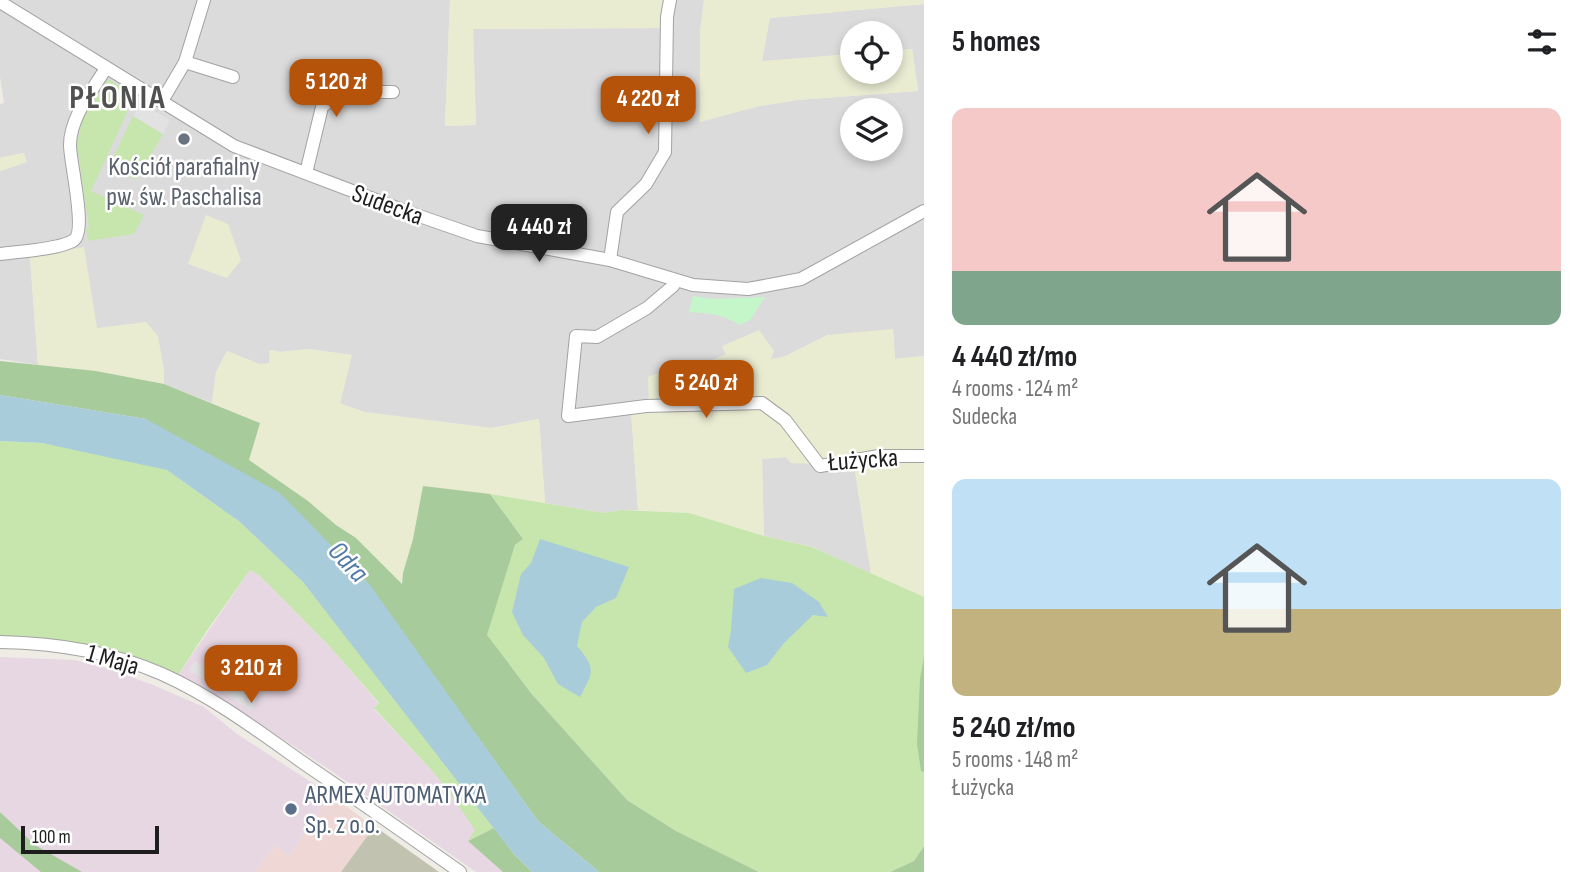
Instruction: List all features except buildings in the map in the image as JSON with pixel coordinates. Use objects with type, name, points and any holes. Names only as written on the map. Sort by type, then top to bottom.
[{"type":"street","points":[[162,101],[186,62],[204,0]]},
{"type":"street","points":[[610,260],[617,212],[646,184],[664,152],[667,17],[670,0]]},
{"type":"street","name":"Sudecka","points":[[0,2],[234,146],[477,236],[610,260],[693,285],[748,289],[801,279],[923,212]]},
{"type":"street","points":[[186,62],[233,77]]},
{"type":"street","points":[[0,254],[62,245],[78,235],[79,222],[70,144],[83,106],[106,68]]},
{"type":"street","points":[[306,173],[322,107],[342,93],[393,92]]},
{"type":"street","name":"Łużycka","points":[[676,281],[646,307],[597,337],[576,336],[568,416],[646,406],[762,404],[785,420],[820,466],[879,456],[924,456]]},
{"type":"street","name":"1 Maja","points":[[0,642],[76,649],[162,674],[220,704],[460,872]]},
{"type":"shaded area","points":[[0,0],[450,0],[445,126],[476,125],[473,29],[670,28],[675,0],[704,0],[700,32],[760,106],[797,100],[918,91],[912,49],[903,50],[903,21],[840,21],[840,55],[762,62],[769,18],[924,4],[924,356],[895,359],[893,329],[770,360],[722,347],[726,354],[701,365],[671,368],[649,410],[631,411],[638,510],[604,513],[545,503],[539,419],[491,428],[364,412],[340,404],[351,355],[308,349],[280,352],[270,350],[269,364],[259,364],[227,351],[216,372],[212,403],[164,384],[164,370],[97,329],[30,257],[38,365],[0,359],[0,171],[26,162],[23,153],[0,158],[0,104],[4,103],[0,77]]},
{"type":"shaded area","points":[[450,0],[668,0],[663,28],[473,29],[476,125],[445,126]]},
{"type":"shaded area","points":[[704,0],[924,0],[924,4],[770,18],[762,61],[840,55],[840,84],[903,84],[903,50],[912,49],[918,91],[797,100],[760,106],[700,122],[700,32]]},
{"type":"shaded area","points":[[141,104],[170,120],[163,134],[133,116]]},
{"type":"shaded area","points":[[24,153],[27,162],[0,171],[0,158]]},
{"type":"shaded area","points":[[206,215],[228,224],[241,260],[227,278],[188,264]]},
{"type":"shaded area","points":[[84,247],[97,328],[146,322],[158,336],[164,384],[96,371],[38,365],[30,257]]},
{"type":"shaded area","points":[[893,329],[895,359],[924,356],[924,597],[871,574],[853,458],[812,464],[791,463],[786,457],[762,459],[764,536],[689,513],[638,510],[631,410],[649,409],[648,377],[671,368],[701,365],[726,354],[722,346],[759,330],[774,351],[771,359],[783,357],[827,335]]},
{"type":"shaded area","points":[[308,349],[352,355],[340,403],[364,412],[491,428],[539,419],[545,503],[490,494],[413,539],[402,584],[356,538],[249,460],[259,423],[212,403],[216,372],[227,351],[259,364],[269,363],[270,350],[280,352]]},
{"type":"shaded area","points":[[853,458],[871,574],[813,547],[764,536],[762,459]]},
{"type":"shaded area","points":[[250,570],[260,576],[331,648],[379,704],[374,709],[434,773],[476,830],[469,841],[503,872],[476,872],[330,770],[213,693],[178,675]]},
{"type":"shaded area","points":[[0,657],[74,660],[153,685],[204,707],[237,734],[331,795],[289,856],[275,845],[255,872],[0,872]]},
{"type":"shaded area","points":[[195,661],[257,701],[251,711],[189,670]]},
{"type":"shaded area","points":[[331,795],[374,827],[341,872],[255,872],[275,845],[289,856]]},
{"type":"shaded area","points":[[374,827],[377,828],[439,872],[341,872]]},
{"type":"green space","points":[[108,79],[135,95],[91,191],[144,215],[134,234],[88,241],[86,229],[89,228],[77,145],[82,120]]},
{"type":"green space","points":[[133,116],[163,134],[136,180],[109,166]]},
{"type":"green space","points":[[693,296],[711,299],[765,297],[750,320],[740,325],[716,315],[689,312]]},
{"type":"green space","points":[[0,361],[96,371],[164,384],[260,423],[249,460],[356,538],[402,584],[423,486],[490,494],[523,539],[515,545],[487,635],[531,693],[627,800],[676,831],[759,872],[599,872],[538,821],[431,672],[146,419],[0,395]]},
{"type":"green space","points":[[0,441],[42,443],[85,450],[167,470],[240,522],[303,582],[494,828],[468,841],[475,830],[434,773],[374,708],[379,703],[331,648],[260,576],[250,570],[178,675],[0,638]]},
{"type":"green space","points":[[490,494],[604,513],[621,510],[689,513],[764,536],[812,547],[924,597],[924,846],[914,861],[890,872],[759,872],[676,831],[627,800],[531,693],[486,635],[515,545],[523,539]]},
{"type":"green space","points":[[924,656],[924,772],[921,771],[917,744],[920,679]]},
{"type":"green space","points":[[0,812],[35,845],[82,872],[41,872],[0,838]]},
{"type":"green space","points":[[494,828],[532,872],[503,872],[468,841]]},
{"type":"green space","points":[[924,846],[924,872],[890,872],[914,861]]},
{"type":"water","points":[[0,395],[146,419],[280,493],[370,585],[538,821],[599,872],[532,872],[513,853],[303,582],[240,522],[167,470],[42,443],[0,441]]},
{"type":"water","points":[[540,539],[629,567],[616,598],[596,607],[582,622],[577,646],[591,670],[580,697],[558,684],[544,658],[523,635],[512,612],[521,574],[531,563]]},
{"type":"water","points":[[761,578],[792,583],[819,602],[828,617],[813,615],[784,643],[767,665],[746,673],[728,647],[734,589]]},
{"type":"place","name":"Kościół parafialny pw. św. Paschalisa","points":[[184,139]]},
{"type":"place","name":"ARMEX AUTOMATYKA Sp. z o.o.","points":[[291,809]]},
{"type":"district","name":"PŁONIA","points":[[118,96]]},
{"type":"water label","name":"Odra","points":[[349,561]]}]
